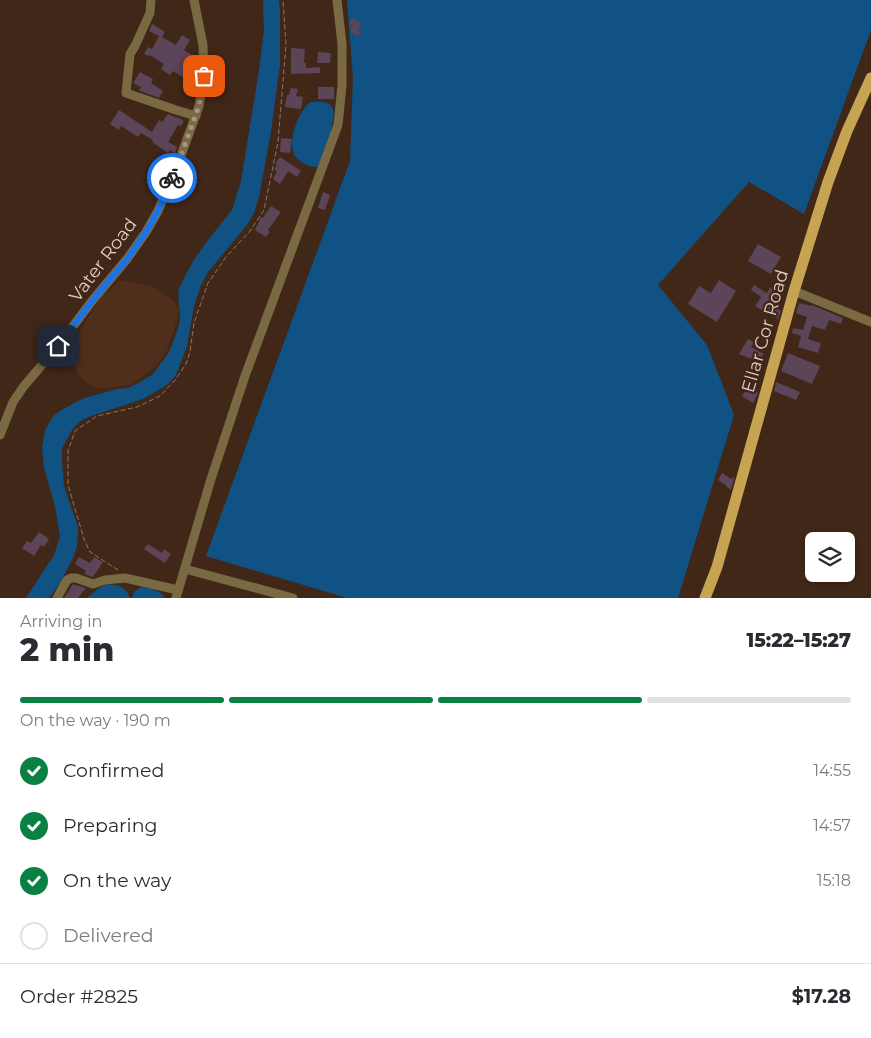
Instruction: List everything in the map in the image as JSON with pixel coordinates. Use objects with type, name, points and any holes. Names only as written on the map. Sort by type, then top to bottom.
[{"type":"main road","name":"Ellar Cor Road","points":[[705,598],[717,567],[794,292],[831,174],[847,131],[871,78]]},
{"type":"street","points":[[151,0],[150,13],[130,54],[126,93],[196,116]]},
{"type":"street","name":"Vater Road","points":[[0,435],[13,402],[24,386],[127,259],[158,211],[199,106],[204,76],[203,45],[194,0]]},
{"type":"street","points":[[57,598],[67,580],[71,578],[93,584],[105,580],[125,578],[177,594],[211,479],[245,376],[338,125],[342,85],[342,44],[337,0]]},
{"type":"street","points":[[794,292],[871,322]]},
{"type":"street","points":[[185,569],[294,598]]},
{"type":"path","points":[[125,578],[118,568],[90,552],[84,539],[68,485],[68,451],[75,431],[97,416],[137,407],[160,396],[176,380],[186,364],[190,352],[194,323],[208,283],[226,257],[250,232],[264,210],[278,142],[286,45],[283,0]]},
{"type":"shaded area","points":[[120,280],[148,285],[158,289],[179,308],[178,314],[166,353],[155,367],[131,385],[98,389],[79,376],[74,363],[72,347],[89,315],[102,297]]},
{"type":"water","points":[[263,0],[279,0],[280,65],[271,132],[259,197],[254,213],[247,225],[208,272],[201,285],[194,306],[187,346],[176,375],[167,385],[143,399],[88,417],[79,422],[72,430],[62,448],[62,461],[64,486],[78,527],[77,546],[60,583],[49,598],[26,598],[54,555],[60,537],[55,506],[44,468],[42,448],[45,430],[54,415],[84,398],[128,388],[153,374],[169,352],[179,325],[178,291],[185,276],[208,240],[232,210],[241,181],[259,71],[264,31]]},
{"type":"water","points":[[347,0],[871,0],[871,30],[804,214],[749,182],[658,285],[707,345],[734,415],[678,598],[347,598],[206,556],[350,161],[353,78]]},
{"type":"water","points":[[311,102],[328,103],[332,107],[333,112],[332,128],[317,167],[303,163],[298,159],[295,156],[292,145],[299,117]]},
{"type":"water","points":[[108,584],[122,587],[130,598],[87,598],[99,588]]},
{"type":"water","points":[[141,587],[158,591],[165,598],[132,598],[134,592]]},
{"type":"building","points":[[352,18],[361,24],[358,30],[361,32],[358,37],[350,31],[353,26],[349,24]]},
{"type":"building","points":[[152,24],[165,32],[162,37],[176,45],[182,35],[190,40],[184,50],[195,57],[192,61],[197,64],[195,70],[198,74],[194,79],[186,74],[184,78],[173,71],[170,75],[161,69],[164,64],[150,55],[144,54],[148,47],[152,49],[159,36],[149,31]]},
{"type":"building","points":[[291,48],[305,49],[304,63],[306,63],[306,68],[320,67],[320,73],[291,74]]},
{"type":"building","points":[[318,52],[331,53],[330,63],[317,63]]},
{"type":"building","points":[[140,72],[153,79],[151,83],[163,91],[159,98],[139,90],[141,87],[133,83]]},
{"type":"building","points":[[318,87],[334,87],[334,99],[318,99]]},
{"type":"building","points":[[291,88],[298,89],[296,96],[303,97],[301,109],[285,107],[287,95],[289,95]]},
{"type":"building","points":[[119,110],[152,132],[159,120],[162,122],[168,114],[184,121],[181,126],[178,125],[168,142],[177,147],[175,154],[170,150],[168,153],[152,142],[153,140],[141,133],[138,137],[121,126],[119,130],[110,124]]},
{"type":"building","points":[[281,138],[292,139],[290,153],[280,152]]},
{"type":"building","points":[[280,157],[301,171],[297,177],[288,171],[280,184],[273,179],[277,172],[274,169],[277,165],[275,164]]},
{"type":"building","points":[[165,160],[171,164],[165,176],[163,175],[161,179],[148,171],[151,165],[157,169],[158,167],[160,168]]},
{"type":"building","points":[[323,192],[330,195],[325,210],[318,208]]},
{"type":"building","points":[[271,206],[281,212],[268,230],[270,232],[266,237],[255,230],[261,217],[263,218]]},
{"type":"building","points":[[758,244],[781,257],[771,274],[748,261]]},
{"type":"building","points":[[719,280],[736,291],[717,322],[688,304],[699,286],[711,293]]},
{"type":"building","points":[[754,285],[767,293],[770,287],[781,292],[774,307],[781,311],[778,319],[755,306],[761,297],[751,290]]},
{"type":"building","points":[[799,303],[812,305],[843,318],[841,324],[829,320],[825,330],[812,326],[808,339],[821,343],[818,353],[798,347],[801,336],[792,333],[793,328],[803,330],[807,317],[796,313]]},
{"type":"building","points":[[748,339],[754,342],[751,347],[764,354],[759,362],[739,354]]},
{"type":"building","points":[[788,353],[820,366],[812,384],[781,371]]},
{"type":"building","points":[[776,382],[800,392],[796,400],[774,391]]},
{"type":"building","points":[[748,387],[758,393],[753,403],[742,396]]},
{"type":"building","points":[[722,473],[731,479],[734,478],[731,490],[718,480]]},
{"type":"building","points":[[39,532],[49,539],[44,547],[41,545],[34,556],[22,548],[27,541],[31,543]]},
{"type":"building","points":[[148,544],[162,553],[164,549],[171,554],[165,563],[144,549]]},
{"type":"building","points":[[79,557],[90,563],[94,557],[103,562],[93,577],[84,574],[86,571],[75,564]]},
{"type":"building","points":[[73,584],[86,588],[78,598],[64,598]]},
{"type":"way so far","points":[[172,178],[199,106],[204,76]]},
{"type":"route","points":[[58,346],[146,232],[158,211],[172,178]]}]
